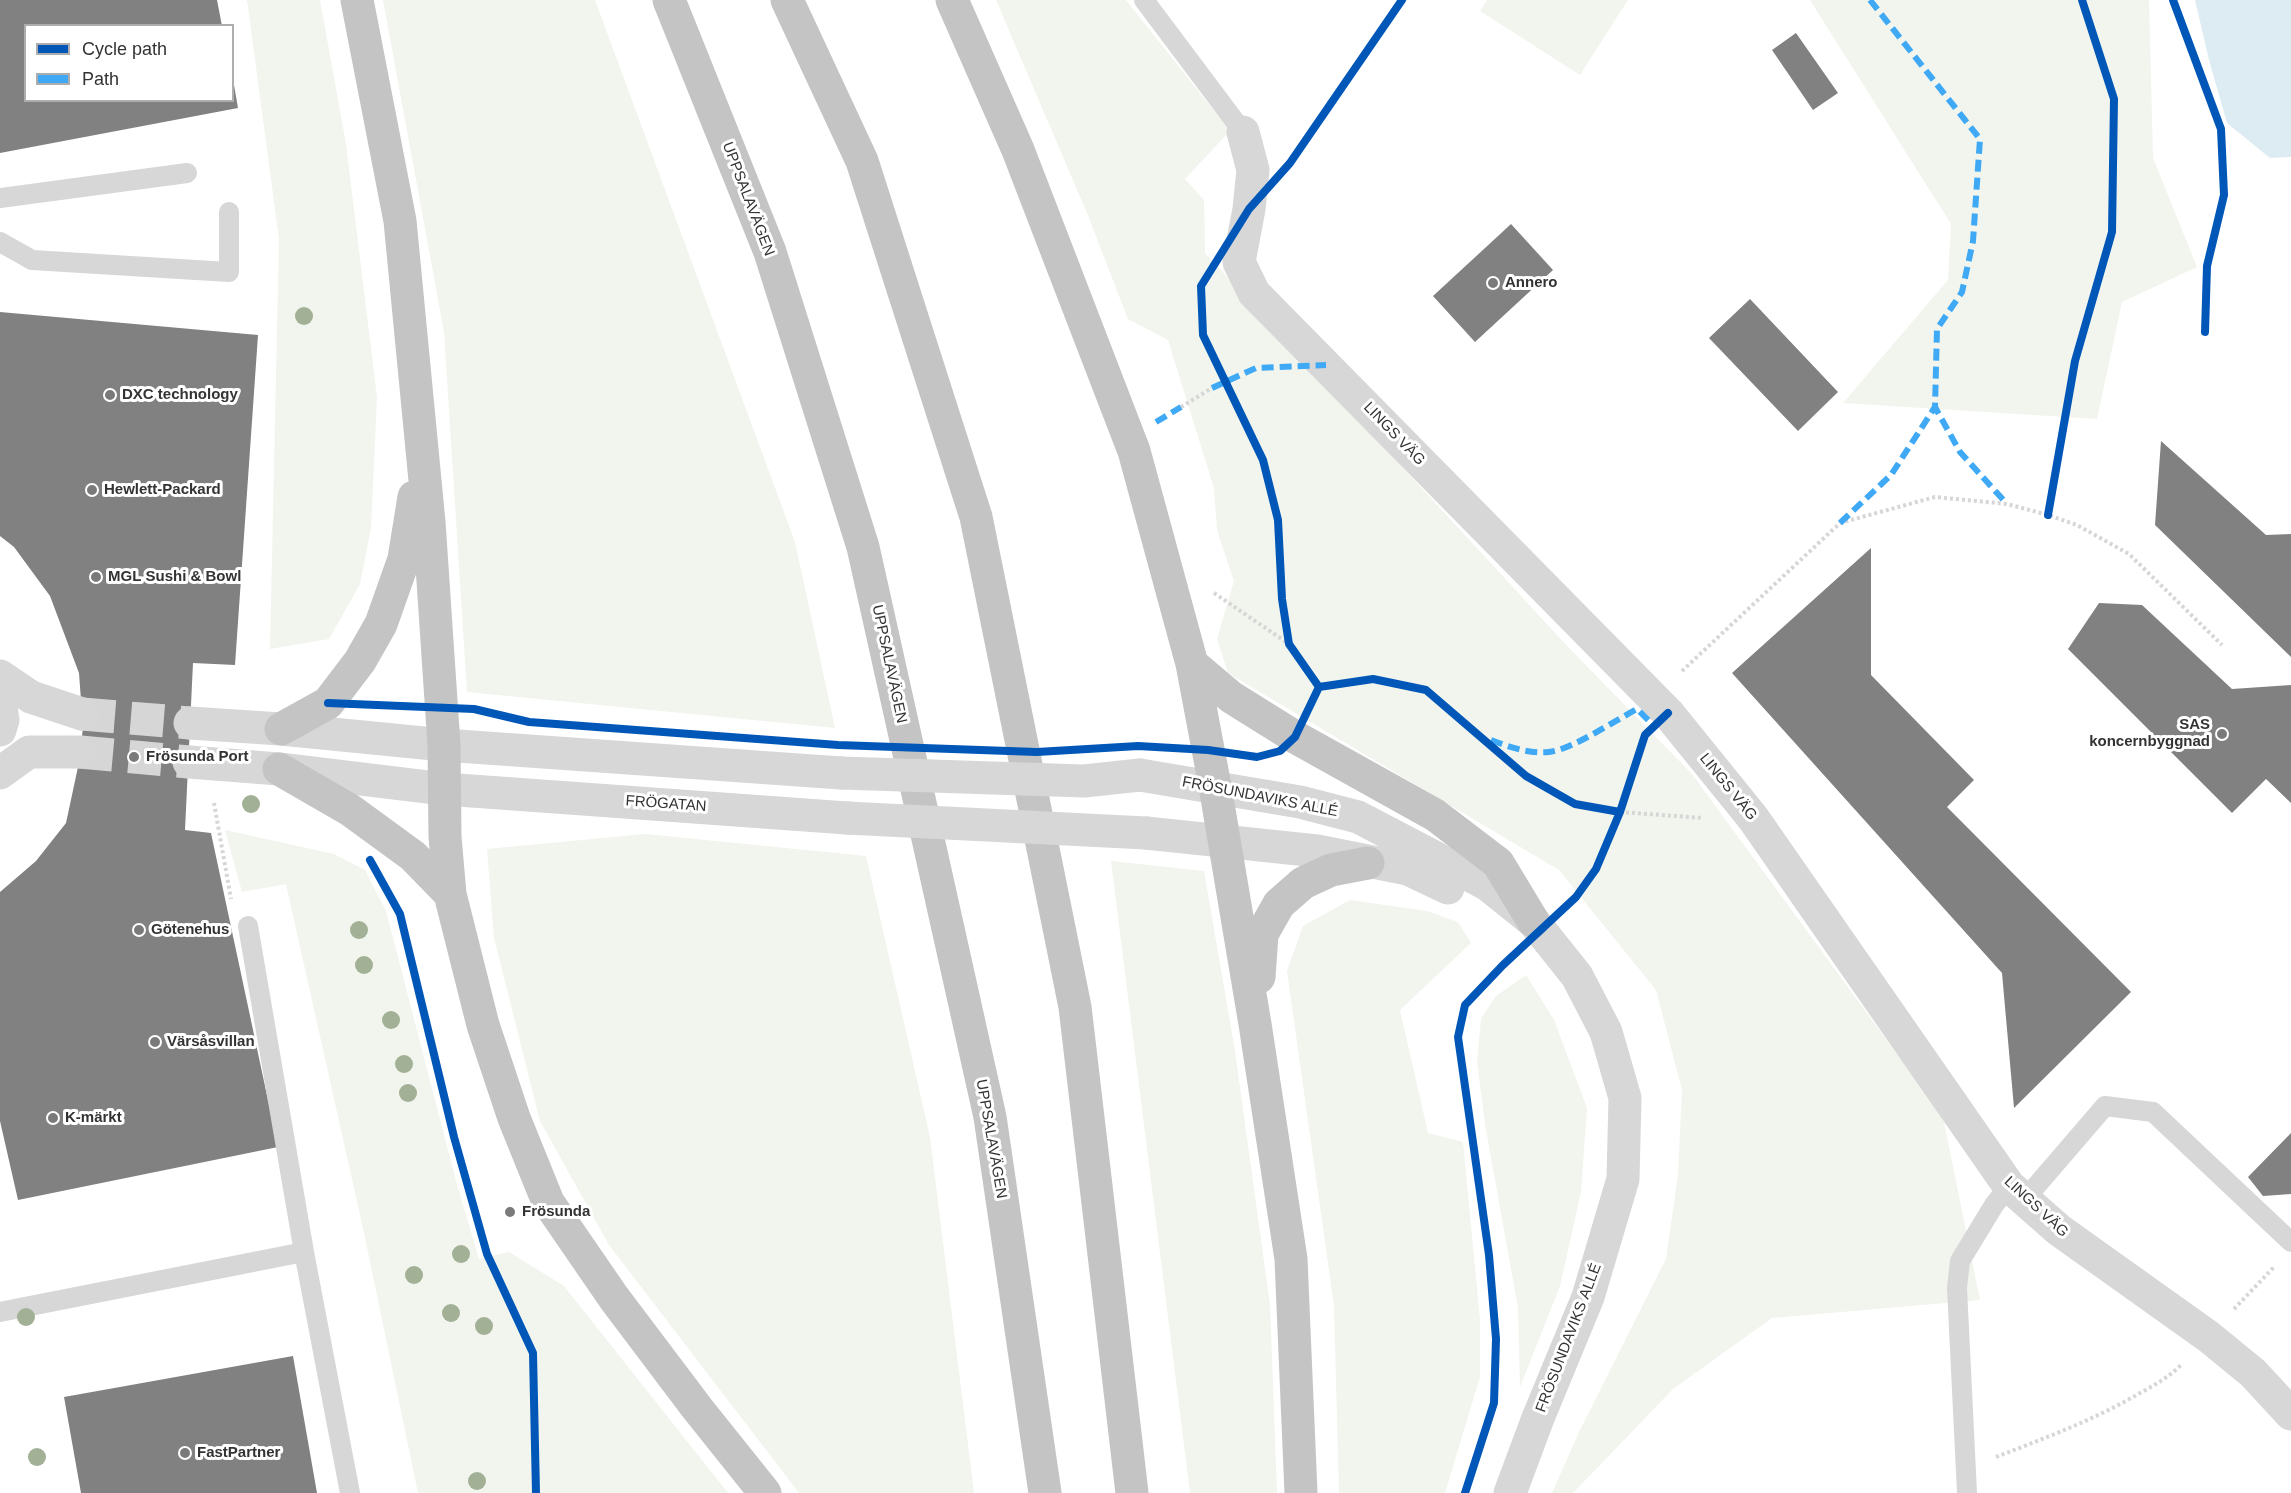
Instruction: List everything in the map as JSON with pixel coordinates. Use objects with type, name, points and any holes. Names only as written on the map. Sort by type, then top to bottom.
[{"type":"highway","points":[[357,0],[400,221],[422,448],[444,745],[445,837],[450,894],[483,1025],[514,1118],[548,1202],[614,1298],[765,1493]]},
{"type":"highway","name":"UPPSALAVÄGEN","points":[[669,0],[770,252],[863,547],[990,1117],[1045,1493]]},
{"type":"highway","points":[[788,0],[862,161],[976,517],[1075,1007],[1132,1493]]},
{"type":"highway","points":[[952,0],[1018,150],[1134,451],[1192,664],[1255,1024],[1291,1259],[1301,1493]]},
{"type":"highway","points":[[281,729],[328,703],[360,661],[381,624],[404,559],[422,448]]},
{"type":"highway","points":[[1192,664],[1231,697],[1268,720],[1435,815],[1498,863],[1533,921]]},
{"type":"highway","points":[[279,769],[350,810],[413,856],[450,894]]},
{"type":"highway","points":[[1255,1024],[1262,934],[1279,904],[1303,883],[1313,878],[1331,870],[1368,863]]},
{"type":"street","name":"LINGS VÄG","points":[[1243,132],[1253,170],[1249,209],[1239,262],[1254,293],[1668,713],[1753,818],[2017,1193],[2059,1230],[2209,1337],[2253,1372],[2291,1414]]},
{"type":"street","points":[[0,676],[31,697],[82,714]]},
{"type":"street","points":[[0,700],[3,720],[0,730]]},
{"type":"street","points":[[190,723],[281,729],[444,745]]},
{"type":"street","name":"FRÖSUNDAVIKS ALLÉ","points":[[444,745],[841,773],[1084,781],[1140,775],[1300,802],[1358,817],[1488,885],[1533,921],[1577,976],[1606,1032],[1626,1098],[1623,1179],[1588,1297],[1510,1493]]},
{"type":"street","points":[[0,773],[29,752],[80,752]]},
{"type":"street","name":"FRÖGATAN","points":[[189,762],[279,769],[444,789],[848,818],[1146,833]]},
{"type":"street","name":"FRÖSUNDAVIKS ALLÉ","points":[[1146,833],[1317,851],[1368,863],[1408,869],[1500,912],[1577,976]]},
{"type":"lane","points":[[1144,0],[1243,132]]},
{"type":"lane","points":[[0,198],[188,173]]},
{"type":"lane","points":[[0,242],[32,260],[229,272],[229,212]]},
{"type":"lane","points":[[248,926],[304,1252],[350,1493]]},
{"type":"lane","points":[[1967,1493],[1957,1288],[1960,1261],[1987,1215],[2017,1193],[2105,1106],[2153,1112],[2291,1242]]},
{"type":"lane","points":[[0,1312],[304,1252]]},
{"type":"path","points":[[1181,407],[1212,388]]},
{"type":"path","points":[[1668,713],[1691,691],[1678,675],[1840,523],[1935,497],[2007,504],[2077,525],[2128,554],[2222,645]]},
{"type":"path","points":[[2048,515],[2050,504]]},
{"type":"path","points":[[1213,593],[1289,644],[1295,652]]},
{"type":"path","points":[[1287,632],[1289,644]]},
{"type":"path","points":[[1616,821],[1623,801]]},
{"type":"path","points":[[214,803],[232,906],[248,926]]},
{"type":"path","points":[[1608,810],[1683,818],[1753,818]]},
{"type":"path","points":[[1966,1469],[2078,1426],[2171,1375],[2275,1265]]},
{"type":"shaded area","points":[[247,0],[320,0],[346,144],[377,397],[371,528],[360,584],[329,639],[270,649],[279,239]]},
{"type":"shaded area","points":[[383,0],[595,0],[795,542],[835,728],[467,692],[444,332]]},
{"type":"shaded area","points":[[996,0],[1126,0],[1230,131],[1185,179],[1204,200],[1205,253],[1569,648],[1692,774],[1943,1117],[1980,1300],[1772,1318],[1673,1389],[1573,1493],[1552,1493],[1579,1432],[1666,1259],[1678,1175],[1682,1090],[1656,990],[1559,870],[1228,673],[1217,639],[1234,581],[1217,530],[1214,488],[1168,340],[1128,319],[1087,213]]},
{"type":"shaded area","points":[[1487,0],[1628,0],[1580,75],[1480,11]]},
{"type":"shaded area","points":[[1810,0],[2149,0],[2153,158],[2197,267],[2122,302],[2097,419],[1843,403],[1948,280],[1951,224]]},
{"type":"shaded area","points":[[2195,0],[2291,0],[2291,157],[2270,158],[2227,123]]},
{"type":"shaded area","points":[[225,830],[334,854],[365,870],[386,911],[456,1181],[479,1259],[509,1252],[564,1286],[728,1493],[418,1493],[364,1233],[286,884],[242,892]]},
{"type":"shaded area","points":[[645,834],[866,856],[930,1137],[974,1493],[799,1493],[609,1245],[540,1121],[494,938],[487,849]]},
{"type":"shaded area","points":[[1111,861],[1204,871],[1235,1051],[1270,1305],[1277,1493],[1190,1493]]},
{"type":"shaded area","points":[[1350,900],[1427,911],[1458,922],[1471,943],[1400,1010],[1428,1133],[1463,1142],[1480,1320],[1480,1377],[1445,1493],[1339,1493],[1334,1306],[1287,971],[1303,926]]},
{"type":"shaded area","points":[[1526,975],[1554,1020],[1587,1108],[1581,1192],[1560,1286],[1520,1387],[1518,1308],[1485,1124],[1477,1061],[1481,1019],[1496,996]]},
{"type":"building","points":[[0,0],[217,0],[222,24],[24,24],[24,102],[234,102],[234,85],[238,108],[0,153]]},
{"type":"building","points":[[1796,33],[1838,93],[1813,110],[1772,50]]},
{"type":"building","name":"Annero","points":[[1511,224],[1553,270],[1475,342],[1433,296]]},
{"type":"building","points":[[1750,299],[1838,392],[1798,431],[1709,338]]},
{"type":"building","name":"Frösunda Port","points":[[0,312],[258,335],[235,665],[193,663],[185,830],[211,833],[278,1147],[18,1200],[0,1121],[0,892],[36,861],[66,823],[78,767],[83,728],[79,673],[50,596],[14,547],[0,536]]},
{"type":"building","points":[[2161,441],[2266,535],[2291,534],[2291,657],[2155,525]]},
{"type":"building","points":[[1871,548],[1871,675],[1974,780],[1947,807],[2131,992],[2014,1108],[2002,973],[1732,673]]},
{"type":"building","name":"SAS koncernbyggnad","points":[[2099,603],[2142,605],[2232,689],[2291,685],[2291,803],[2266,779],[2232,813],[2068,649]]},
{"type":"building","points":[[2291,1133],[2291,1194],[2263,1196],[2248,1177]]},
{"type":"building","points":[[293,1356],[317,1493],[81,1493],[64,1397]]},
{"type":"tunnel","points":[[82,714],[190,723]]},
{"type":"tunnel","points":[[80,752],[189,762]]},
{"type":"marked path","points":[[1870,0],[1980,139],[1973,241],[1962,292],[1937,329],[1935,407],[1960,452],[2007,504]]},
{"type":"marked path","points":[[1212,388],[1256,368],[1326,365]]},
{"type":"marked path","points":[[1156,422],[1181,407]]},
{"type":"marked path","points":[[1840,523],[1891,475],[1935,407]]},
{"type":"marked path","points":[[1491,740],[1527,751],[1549,752],[1569,746],[1637,709],[1654,726]]},
{"type":"cycle path","points":[[1402,0],[1290,163],[1249,209],[1201,286],[1203,335],[1263,460],[1278,520],[1282,599],[1289,644],[1319,687],[1373,679],[1426,690],[1526,776],[1575,804],[1620,812]]},
{"type":"cycle path","points":[[2048,515],[2075,361],[2112,232],[2114,99],[2082,0]]},
{"type":"cycle path","points":[[2173,0],[2221,129],[2224,195],[2207,266],[2205,332]]},
{"type":"cycle path","points":[[328,703],[474,709],[529,722],[838,745],[1037,752],[1138,746],[1208,750],[1257,757],[1280,751],[1295,737],[1319,687]]},
{"type":"cycle path","points":[[1465,1493],[1494,1403],[1496,1339],[1489,1255],[1458,1037],[1465,1005],[1503,965],[1576,897],[1596,869],[1620,812],[1645,735],[1668,713]]},
{"type":"cycle path","points":[[370,860],[400,914],[454,1137],[487,1254],[533,1353],[536,1493]]},
{"type":"place","name":"Annero","points":[[1493,283]]},
{"type":"place","name":"DXC technology","points":[[110,395]]},
{"type":"place","name":"Hewlett-Packard","points":[[92,490]]},
{"type":"place","name":"MGL Sushi & Bowl","points":[[96,577]]},
{"type":"place","name":"SAS koncernbyggnad","points":[[2222,734]]},
{"type":"place","name":"Frösunda Port","points":[[134,757]]},
{"type":"place","name":"Götenehus","points":[[139,930]]},
{"type":"place","name":"Värsåsvillan","points":[[155,1042]]},
{"type":"place","name":"K-märkt","points":[[53,1118]]},
{"type":"place","name":"Frösunda","points":[[510,1212]]},
{"type":"place","name":"FastPartner","points":[[185,1453]]}]
